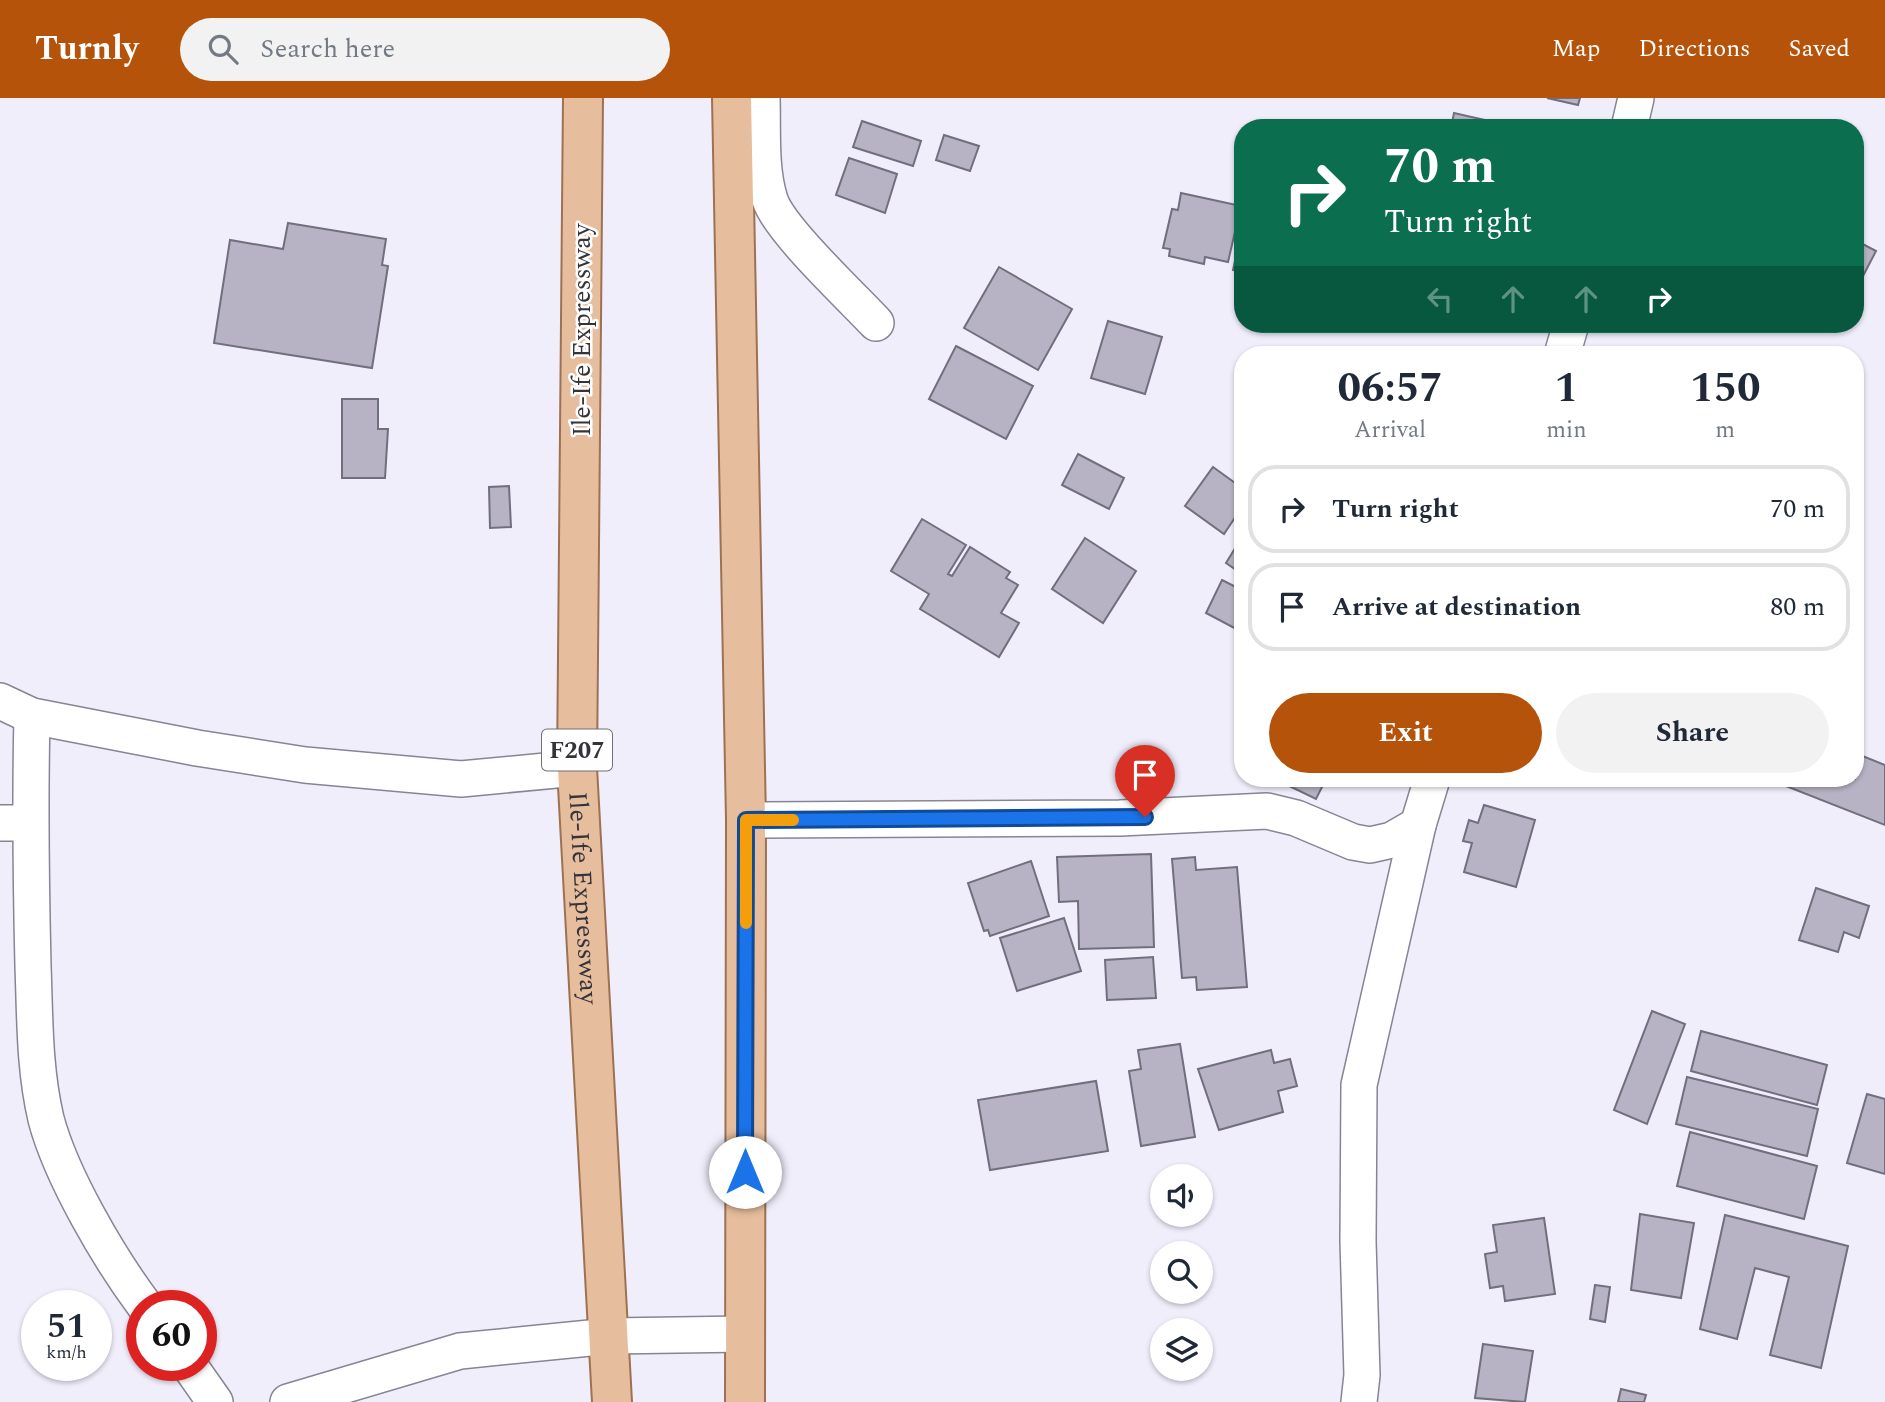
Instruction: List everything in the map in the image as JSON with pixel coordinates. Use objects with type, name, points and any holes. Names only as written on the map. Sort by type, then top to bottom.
[{"type":"main road","name":"Ile-Ife Expressway","points":[[583,98],[577,768],[612,1402]]},
{"type":"main road","points":[[732,98],[746,820],[745,1402]]},
{"type":"street","points":[[762,98],[764,162],[770,201],[789,229],[876,323]]},
{"type":"street","points":[[1631,119],[1636,98]]},
{"type":"street","points":[[0,701],[33,716],[197,748],[305,765],[461,779],[577,768]]},
{"type":"street","points":[[33,716],[14,823],[36,1059],[47,1121],[76,1191],[119,1270],[133,1290]]},
{"type":"street","points":[[1359,1402],[1362,1375],[1358,1241],[1359,1085],[1418,825],[1430,787]]},
{"type":"street","points":[[746,820],[1120,818],[1267,811],[1296,818],[1353,842],[1370,845],[1392,839],[1418,825]]},
{"type":"street","points":[[288,1402],[460,1350],[610,1336],[745,1334]]},
{"type":"street","points":[[200,1381],[215,1402]]},
{"type":"building","points":[[1547,98],[1580,98],[1578,105]]},
{"type":"building","points":[[1454,113],[1480,119],[1453,119]]},
{"type":"building","points":[[862,121],[921,141],[913,166],[853,147]]},
{"type":"building","points":[[944,135],[979,146],[970,171],[936,160]]},
{"type":"building","points":[[849,158],[897,174],[885,213],[836,195]]},
{"type":"building","points":[[1181,193],[1234,204],[1234,236],[1228,262],[1205,257],[1204,264],[1169,256],[1170,249],[1163,248],[1172,209],[1178,210]]},
{"type":"building","points":[[288,223],[386,239],[382,265],[388,266],[372,368],[214,343],[230,240],[283,249]]},
{"type":"building","points":[[1864,245],[1876,251],[1864,274]]},
{"type":"building","points":[[999,267],[1072,309],[1038,370],[964,328]]},
{"type":"building","points":[[1108,321],[1162,337],[1145,394],[1091,378]]},
{"type":"building","points":[[956,346],[1033,386],[1006,439],[929,399]]},
{"type":"building","points":[[342,399],[378,399],[378,429],[388,429],[385,478],[342,478]]},
{"type":"building","points":[[1078,454],[1124,478],[1109,509],[1062,485]]},
{"type":"building","points":[[1213,467],[1234,482],[1234,519],[1224,534],[1185,506]]},
{"type":"building","points":[[509,486],[511,527],[490,528],[489,487]]},
{"type":"building","points":[[922,519],[966,545],[948,574],[952,576],[970,547],[1010,572],[1006,578],[1018,585],[1001,613],[1019,623],[999,657],[920,609],[929,594],[891,571]]},
{"type":"building","points":[[1085,538],[1136,571],[1103,623],[1052,589]]},
{"type":"building","points":[[1234,550],[1234,568],[1226,563]]},
{"type":"building","points":[[1222,580],[1234,586],[1234,628],[1206,613]]},
{"type":"building","points":[[1864,757],[1885,765],[1885,825],[1788,787],[1864,787]]},
{"type":"building","points":[[1291,787],[1322,787],[1316,799]]},
{"type":"building","points":[[1484,805],[1535,820],[1516,887],[1464,872],[1472,843],[1463,841],[1469,820],[1478,823]]},
{"type":"building","points":[[1151,854],[1154,947],[1079,949],[1078,901],[1059,902],[1057,857]]},
{"type":"building","points":[[1195,857],[1196,870],[1237,867],[1247,987],[1197,990],[1196,977],[1182,978],[1172,859]]},
{"type":"building","points":[[1031,861],[1049,916],[990,936],[988,930],[984,931],[968,883]]},
{"type":"building","points":[[1816,888],[1869,906],[1859,938],[1844,932],[1838,952],[1799,940]]},
{"type":"building","points":[[1064,918],[1081,971],[1017,991],[1000,938]]},
{"type":"building","points":[[1153,957],[1156,998],[1107,1000],[1105,960]]},
{"type":"building","points":[[1652,1011],[1685,1024],[1647,1124],[1614,1110]]},
{"type":"building","points":[[1701,1031],[1827,1065],[1817,1105],[1691,1071]]},
{"type":"building","points":[[1180,1044],[1195,1137],[1141,1146],[1129,1071],[1141,1069],[1138,1050]]},
{"type":"building","points":[[1271,1050],[1274,1063],[1290,1059],[1297,1086],[1278,1091],[1283,1112],[1219,1130],[1198,1069]]},
{"type":"building","points":[[1687,1077],[1818,1109],[1807,1156],[1676,1124]]},
{"type":"building","points":[[1096,1081],[1108,1151],[990,1170],[978,1100]]},
{"type":"building","points":[[1867,1094],[1885,1099],[1885,1174],[1847,1163]]},
{"type":"building","points":[[1690,1132],[1817,1166],[1804,1219],[1677,1186]]},
{"type":"building","points":[[1640,1214],[1694,1223],[1681,1298],[1631,1290]]},
{"type":"building","points":[[1725,1215],[1848,1246],[1821,1368],[1770,1355],[1789,1277],[1755,1268],[1737,1339],[1700,1329]]},
{"type":"building","points":[[1544,1218],[1555,1294],[1505,1301],[1503,1286],[1490,1288],[1485,1254],[1497,1252],[1493,1225]]},
{"type":"building","points":[[1595,1285],[1610,1287],[1605,1322],[1590,1319]]},
{"type":"building","points":[[1483,1344],[1533,1351],[1525,1402],[1475,1398]]},
{"type":"building","points":[[1621,1389],[1646,1395],[1644,1402],[1618,1402]]},
{"type":"slow traffic","points":[[746,923],[746,820],[793,820]]},
{"type":"route","points":[[745,1172],[746,820],[1145,817]]}]
